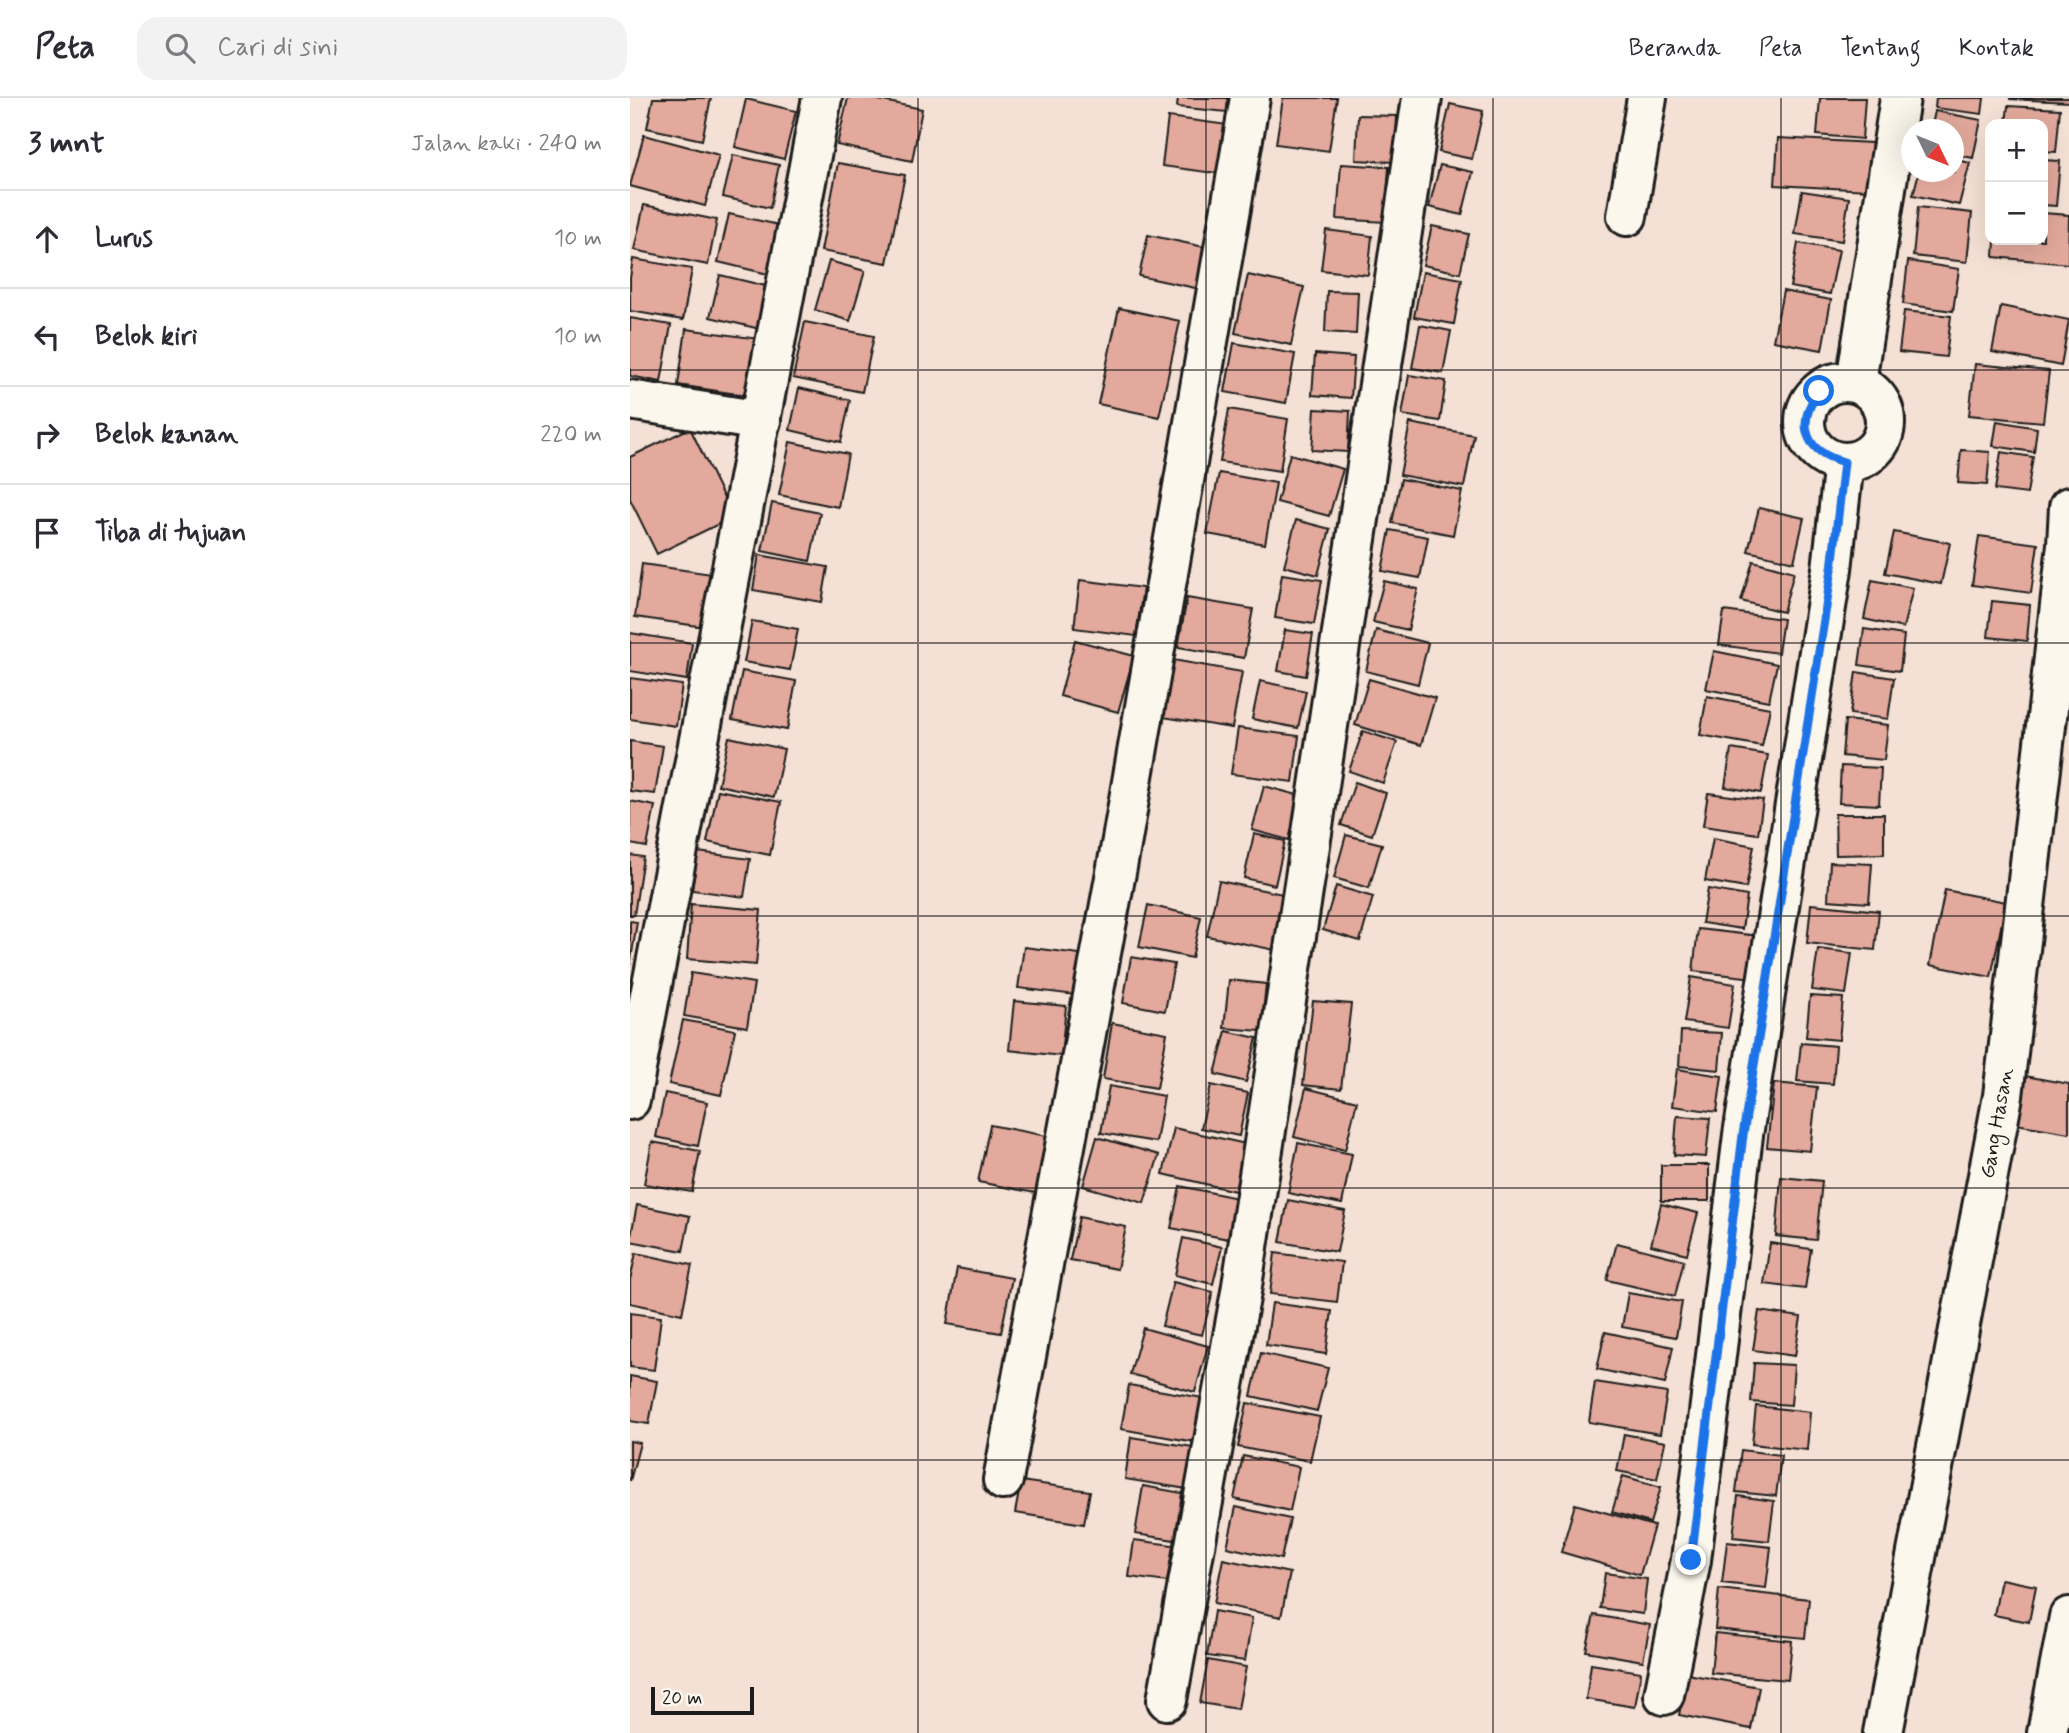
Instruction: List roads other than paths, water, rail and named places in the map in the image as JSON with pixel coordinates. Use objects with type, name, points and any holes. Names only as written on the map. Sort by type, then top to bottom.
[{"type":"street","points":[[632,1077],[822,98]]},
{"type":"street","points":[[1003,1480],[1122,840],[1250,98]]},
{"type":"street","points":[[1167,1700],[1241,1292],[1422,98]]},
{"type":"street","points":[[1627,216],[1647,98]]},
{"type":"street","points":[[1856,382],[1900,98]]},
{"type":"street","points":[[1836,382],[1856,382],[1872,392],[1884,407],[1885,427],[1878,445],[1863,457],[1844,462],[1826,457],[1812,444],[1805,426],[1808,407],[1819,391],[1836,382]]},
{"type":"street","points":[[630,400],[761,421]]},
{"type":"street","points":[[1664,1695],[1691,1560],[1743,1135],[1832,569],[1844,462]]},
{"type":"street","name":"Gang Hasan","points":[[1883,1733],[2003,1096],[2067,545],[2069,507]]},
{"type":"street","points":[[2047,1733],[2069,1617]]}]
